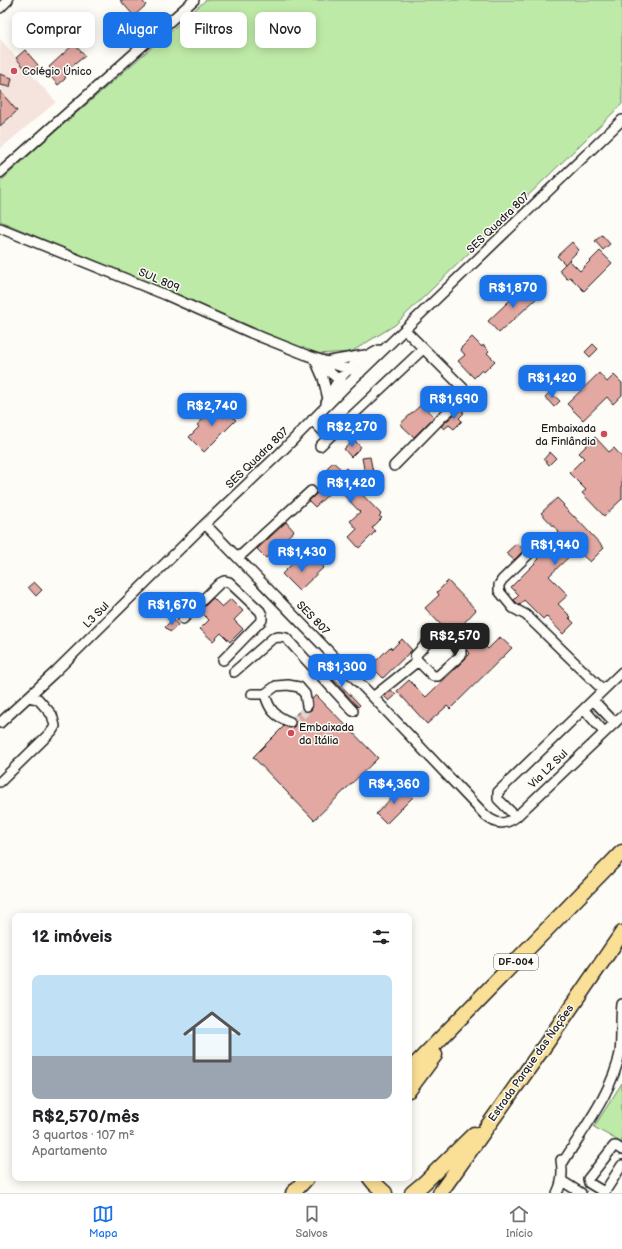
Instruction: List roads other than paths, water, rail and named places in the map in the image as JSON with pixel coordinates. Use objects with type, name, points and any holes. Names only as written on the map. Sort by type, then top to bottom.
[{"type":"highway","name":"DF-004","points":[[412,1068],[622,852]]},
{"type":"highway","name":"Estrada Parque das Nações","points":[[440,1193],[622,933]]},
{"type":"highway","points":[[412,1086],[466,1013]]},
{"type":"highway","points":[[412,1193],[499,1110]]},
{"type":"highway","points":[[293,1193],[304,1181]]},
{"type":"highway","points":[[372,1181],[385,1193]]},
{"type":"street","points":[[0,8],[8,0]]},
{"type":"street","points":[[0,173],[194,0]]},
{"type":"street","name":"SES Quadra 807","points":[[205,524],[312,420],[326,403],[391,344],[620,125]]},
{"type":"street","name":"SUL 809","points":[[0,228],[166,295],[251,333],[312,358],[360,373]]},
{"type":"street","points":[[394,466],[443,416],[464,398],[466,390],[405,330]]},
{"type":"street","name":"SES Quadra 807","points":[[326,403],[339,379],[349,369],[374,352],[391,344]]},
{"type":"street","points":[[320,446],[423,348]]},
{"type":"street","points":[[327,362],[359,357],[374,352]]},
{"type":"street","points":[[312,358],[323,378],[326,403]]},
{"type":"street","name":"SUL 809","points":[[312,358],[347,385]]},
{"type":"street","points":[[312,420],[329,437]]},
{"type":"street","points":[[238,558],[311,491]]},
{"type":"street","name":"SES 807","points":[[205,524],[486,816]]},
{"type":"street","name":"L3 Sul","points":[[0,723],[36,688],[54,673],[205,524]]},
{"type":"street","points":[[532,550],[502,580],[499,585],[499,590],[513,608],[526,615],[603,690]]},
{"type":"street","points":[[183,619],[220,583],[224,581],[229,582],[260,611],[262,620],[223,660]]},
{"type":"street","points":[[438,631],[444,631],[462,651],[461,655],[438,676],[433,676],[418,661],[415,654],[438,631]]},
{"type":"street","points":[[234,672],[272,638],[286,638],[353,711]]},
{"type":"street","points":[[373,697],[418,661]]},
{"type":"street","points":[[516,817],[498,799],[498,792],[622,672]]},
{"type":"street","points":[[252,694],[265,694],[276,686],[288,685],[299,687],[305,694],[307,706]]},
{"type":"street","points":[[1,781],[52,731],[55,726],[52,715],[38,699],[36,688]]},
{"type":"street","points":[[265,694],[268,706],[279,718],[290,722]]},
{"type":"street","points":[[28,697],[38,699]]},
{"type":"street","points":[[593,700],[619,720]]},
{"type":"street","points":[[584,709],[604,732]]},
{"type":"street","name":"Via L2 Sul","points":[[486,816],[492,821],[500,824],[510,821],[516,817],[604,732],[619,720]]},
{"type":"street","points":[[557,1193],[562,1181],[561,1161],[604,1097],[621,1055],[622,1004]]},
{"type":"street","points":[[622,1150],[614,1146],[588,1179],[590,1183],[604,1193],[622,1165]]},
{"type":"street","points":[[562,1181],[581,1193]]},
{"type":"tunnel","points":[[290,722],[301,716],[307,706]]},
{"type":"place","name":"Colégio Único","points":[[14,71]]},
{"type":"place","name":"Embaixada da Finlândia","points":[[604,434]]},
{"type":"place","name":"Embaixada da Itália","points":[[291,733]]}]
